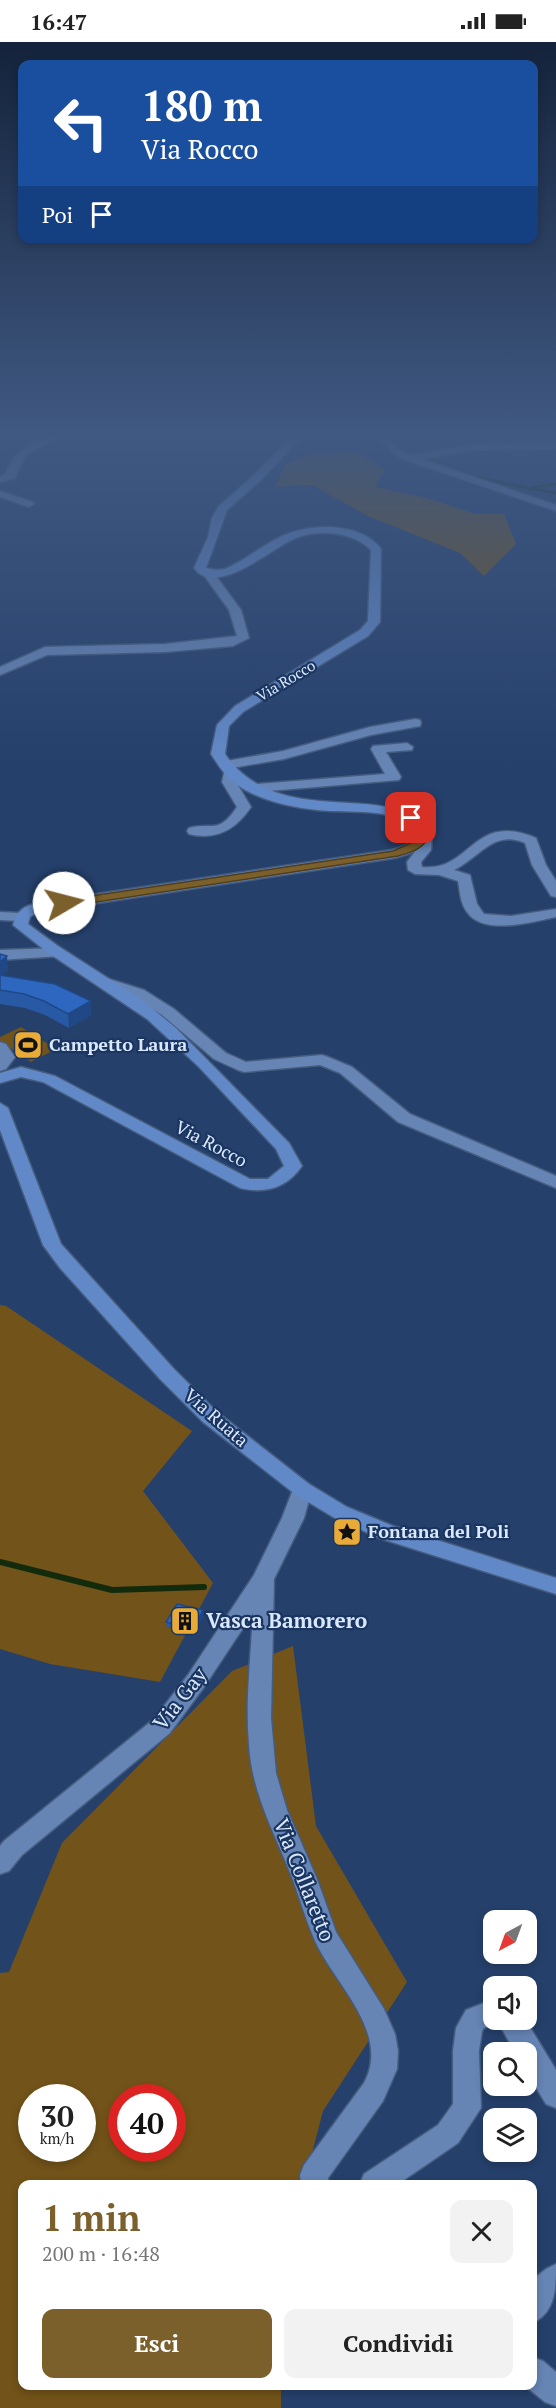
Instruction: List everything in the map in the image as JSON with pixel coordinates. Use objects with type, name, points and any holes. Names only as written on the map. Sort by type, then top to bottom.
[{"type":"street","points":[[0,671],[45,651],[165,648],[233,642],[243,638],[235,610],[209,574],[204,573],[200,568],[209,545]]},
{"type":"street","name":"Via Rocco","points":[[209,574],[229,573],[274,545]]},
{"type":"street","name":"Via Rocco","points":[[194,831],[210,833],[218,831],[239,815],[244,807],[229,782],[228,769],[218,754],[223,726],[239,709],[364,633],[374,622],[376,549],[372,545]]},
{"type":"street","points":[[228,769],[360,733],[415,723]]},
{"type":"street","points":[[257,788],[394,777],[378,748],[406,747]]},
{"type":"street","points":[[228,769],[239,780],[295,802],[395,813],[411,818],[421,825],[425,833],[424,850],[414,862],[415,870],[429,874],[444,872],[465,878],[473,912],[480,918],[499,922],[556,913]]},
{"type":"street","points":[[0,916],[21,917],[28,910],[42,907],[394,854],[422,842],[425,833]]},
{"type":"street","points":[[444,872],[496,835],[514,834],[531,841],[539,865],[556,893]]},
{"type":"street","name":"Via Rocco","points":[[0,1078],[21,1072],[50,1079],[246,1184],[264,1186],[279,1182],[288,1175],[293,1166],[283,1147],[186,1046],[152,1016],[106,983],[57,953],[20,925],[21,917]]},
{"type":"street","points":[[0,955],[57,953]]},
{"type":"street","name":"Via Rocco","points":[[106,983],[138,993],[168,1012],[220,1056],[244,1067],[322,1060],[346,1071],[404,1118],[556,1183]]},
{"type":"street","points":[[0,1047],[7,1057],[0,1066]]},
{"type":"street","name":"Via Ruata","points":[[0,1108],[52,1245],[166,1374],[210,1417],[302,1489],[340,1512],[386,1532],[556,1586]]},
{"type":"street","name":"Via Gay","points":[[0,1863],[14,1848],[162,1726],[196,1681],[263,1579],[293,1518],[302,1489]]},
{"type":"street","name":"Via Collaretto","points":[[263,1579],[265,1611],[259,1694],[260,1758],[271,1800],[306,1880],[327,1941],[372,2014],[384,2044],[384,2070],[367,2102],[314,2175],[315,2180]]},
{"type":"street","points":[[380,2180],[448,2134],[468,2109],[466,2051],[469,2028],[475,2019],[483,2016]]},
{"type":"street","points":[[517,2030],[556,2095]]},
{"type":"street","points":[[537,2301],[545,2287],[556,2279]]},
{"type":"street","points":[[537,2376],[556,2391]]},
{"type":"shaded area","points":[[441,545],[515,545],[484,576],[460,553]]},
{"type":"shaded area","name":"Campetto Laura","points":[[21,1027],[56,1049],[31,1062],[0,1041],[0,1037]]},
{"type":"shaded area","points":[[0,1305],[6,1306],[192,1431],[143,1491],[213,1583],[160,1682],[50,1664],[0,1649]]},
{"type":"shaded area","points":[[293,1646],[316,1826],[407,1982],[323,2111],[305,2180],[18,2180],[18,2390],[281,2390],[281,2408],[0,2408],[0,1973],[9,1972],[62,1843],[232,1671]]},
{"type":"building","points":[[0,954],[7,956],[0,962]]},
{"type":"building","points":[[0,975],[55,984],[91,1001],[68,1014],[44,1001],[24,994],[0,990]]},
{"type":"building","name":"Vasca Bamorero","points":[[177,1604],[203,1610],[193,1629],[166,1622]]},
{"type":"waterway","points":[[0,1562],[112,1590],[204,1587]]},
{"type":"place","name":"Campetto Laura","points":[[28,1045]]},
{"type":"place","name":"Fontana del Poli","points":[[347,1532]]},
{"type":"place","name":"Vasca Bamorero","points":[[185,1621]]},
{"type":"route","points":[[64,903],[394,854],[422,842],[425,833],[421,825],[411,818]]}]
